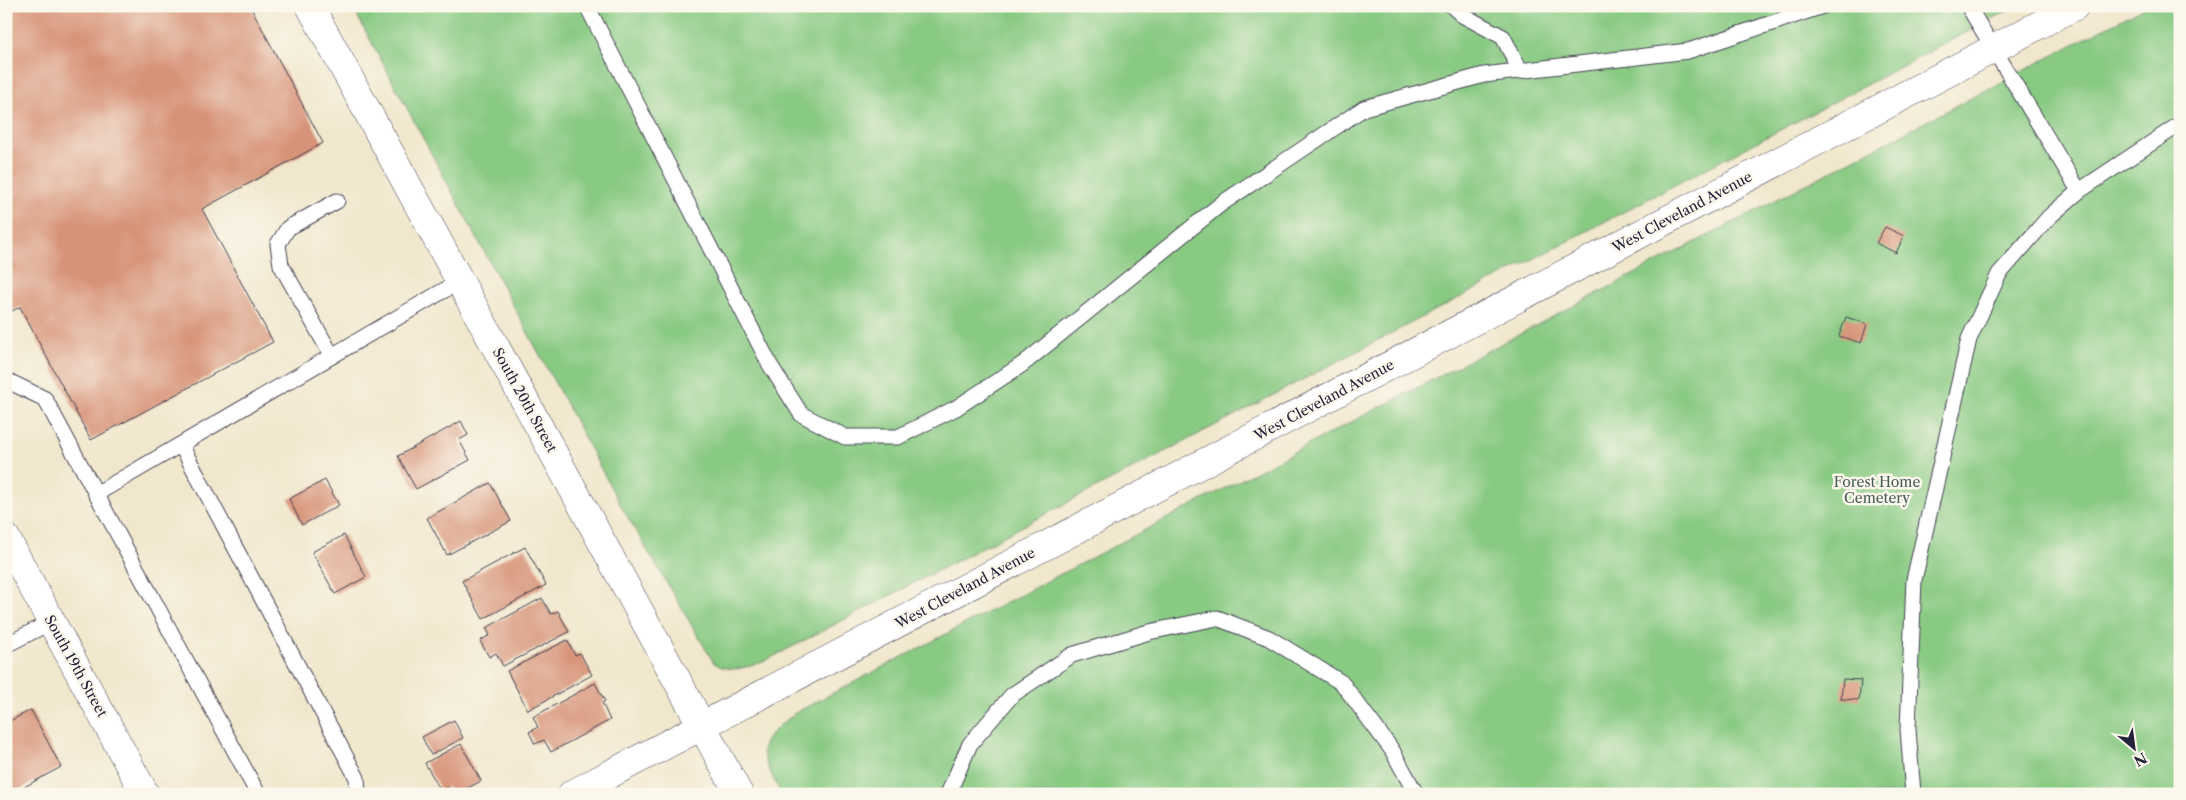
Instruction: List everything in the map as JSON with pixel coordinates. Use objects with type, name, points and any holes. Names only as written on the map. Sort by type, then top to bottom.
[{"type":"street","name":"South 20th Street","points":[[310,6],[739,794]]},
{"type":"street","name":"West Cleveland Avenue","points":[[572,794],[2075,6]]},
{"type":"street","name":"South 19th Street","points":[[6,538],[146,794]]},
{"type":"lane","points":[[587,6],[770,365],[801,414],[845,437],[898,438],[956,408],[1023,364],[1220,204],[1364,108],[1484,75],[1688,51],[1823,6]]},
{"type":"lane","points":[[1452,6],[1462,15],[1503,37],[1520,70]]},
{"type":"lane","points":[[1968,6],[1992,49],[2079,191]]},
{"type":"lane","points":[[1913,794],[1908,729],[1914,580],[1969,339],[1999,274],[2049,217],[2079,191],[2180,124]]},
{"type":"lane","points":[[332,356],[281,265],[278,244],[288,228],[337,201]]},
{"type":"lane","points":[[96,494],[460,281]]},
{"type":"lane","points":[[6,380],[45,399],[258,794]]},
{"type":"lane","points":[[181,444],[357,778],[358,794]]},
{"type":"lane","points":[[948,794],[970,744],[1012,695],[1064,660],[1072,655],[1149,632],[1217,618],[1270,638],[1342,683],[1392,750],[1416,794]]},
{"type":"lane","points":[[6,645],[51,622]]},
{"type":"green space","points":[[352,6],[2017,6],[763,662],[732,669],[714,663],[620,504]]},
{"type":"green space","name":"Forest Home Cemetery","points":[[2147,6],[2180,6],[2180,794],[781,794],[767,766],[763,749],[771,734],[795,713]]},
{"type":"building","points":[[6,6],[250,6],[323,143],[202,209],[273,342],[91,440],[20,307],[6,314]]},
{"type":"building","points":[[1885,227],[1904,236],[1896,253],[1876,243]]},
{"type":"building","points":[[1846,317],[1867,324],[1861,343],[1839,336]]},
{"type":"building","points":[[461,421],[468,435],[459,440],[470,460],[416,489],[398,456]]},
{"type":"building","points":[[325,480],[339,505],[302,525],[289,499]]},
{"type":"building","points":[[490,483],[511,521],[447,555],[427,518]]},
{"type":"building","points":[[344,535],[366,577],[335,594],[312,552]]},
{"type":"building","points":[[525,547],[546,585],[483,619],[462,581]]},
{"type":"building","points":[[542,598],[551,614],[558,611],[569,632],[503,666],[496,653],[489,657],[480,641],[490,635],[486,628]]},
{"type":"building","points":[[567,640],[575,655],[580,653],[592,675],[528,710],[507,671]]},
{"type":"building","points":[[1843,679],[1861,680],[1859,700],[1841,699]]},
{"type":"building","points":[[595,683],[605,701],[602,703],[610,720],[551,752],[544,740],[535,744],[529,732],[538,727],[533,717]]},
{"type":"building","points":[[31,710],[61,767],[15,792],[16,794],[6,794],[6,723]]},
{"type":"building","points":[[454,720],[463,738],[431,755],[422,737]]},
{"type":"building","points":[[461,744],[481,781],[457,794],[451,794],[448,787],[441,791],[425,763]]}]
